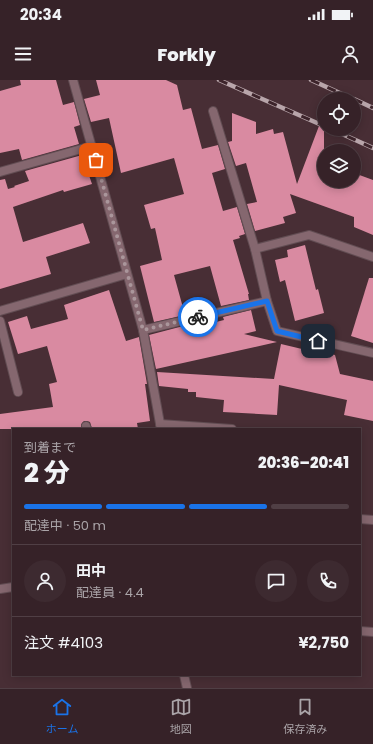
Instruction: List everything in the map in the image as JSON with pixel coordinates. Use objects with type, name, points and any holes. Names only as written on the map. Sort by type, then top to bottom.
[{"type":"street","points":[[73,80],[143,330],[160,426],[208,428]]},
{"type":"street","points":[[213,111],[255,249],[267,301],[277,331],[373,353]]},
{"type":"street","points":[[0,172],[92,146]]},
{"type":"street","points":[[255,249],[309,235],[373,257]]},
{"type":"street","points":[[0,311],[127,274]]},
{"type":"street","points":[[143,330],[267,301]]},
{"type":"street","points":[[0,321],[18,392]]},
{"type":"street","points":[[361,519],[373,520]]},
{"type":"street","points":[[0,590],[12,587]]},
{"type":"street","points":[[361,631],[373,632]]},
{"type":"street","points":[[184,676],[187,688]]},
{"type":"building","points":[[20,80],[56,80],[63,105],[74,102],[80,125],[74,127],[79,144],[22,160],[19,149],[0,153],[0,91],[21,85]]},
{"type":"building","points":[[96,80],[166,80],[177,85],[183,110],[191,108],[202,149],[218,145],[225,169],[212,173],[223,211],[237,207],[245,234],[239,236],[240,238],[233,240],[249,294],[249,300],[221,306],[210,266],[174,275],[185,315],[154,322],[140,266],[162,260],[155,228],[151,229],[144,205],[184,194],[174,158],[121,173],[109,118],[91,122],[84,99],[100,95]]},
{"type":"building","points":[[232,113],[256,122],[256,134],[273,129],[274,134],[283,132],[297,184],[317,131],[317,136],[324,136],[324,144],[317,144],[317,188],[361,188],[361,176],[373,180],[373,235],[354,227],[354,217],[290,194],[296,213],[283,217],[285,223],[255,231],[247,204],[257,202],[246,163],[236,166],[228,142],[232,141]]},
{"type":"building","points":[[82,155],[92,184],[64,192],[63,190],[13,207],[23,242],[83,223],[90,243],[46,257],[51,274],[0,289],[0,180],[5,179],[8,189],[15,187],[14,186],[29,181],[25,171]]},
{"type":"building","points":[[305,245],[316,290],[318,289],[324,313],[295,321],[285,280],[280,282],[275,260],[288,257],[287,250]]},
{"type":"building","points":[[369,278],[373,278],[373,343],[351,336]]},
{"type":"building","points":[[109,290],[126,341],[139,337],[147,384],[145,384],[150,421],[137,423],[138,428],[92,428],[90,422],[84,421],[81,428],[0,429],[0,414],[53,407],[49,384],[57,382],[47,346],[18,354],[8,322],[27,316],[31,329],[68,319],[64,305]]},
{"type":"building","points":[[251,310],[256,331],[244,334],[277,342],[156,369],[149,335],[187,325],[188,329],[224,320],[223,317]]},
{"type":"building","points":[[281,344],[335,355],[340,374],[373,381],[373,421],[344,415],[347,400],[279,385],[277,415],[223,412],[224,400],[196,397],[196,392],[188,392],[188,389],[159,386],[157,372],[274,379]]},
{"type":"railway","points":[[219,80],[317,123]]},
{"type":"railway","points":[[311,80],[338,92]]},
{"type":"railway","points":[[361,102],[373,108]]},
{"type":"railway","points":[[346,136],[373,148]]},
{"type":"way so far","points":[[96,160],[143,330],[198,317]]},
{"type":"route","points":[[198,317],[267,301],[277,331],[318,341]]}]
